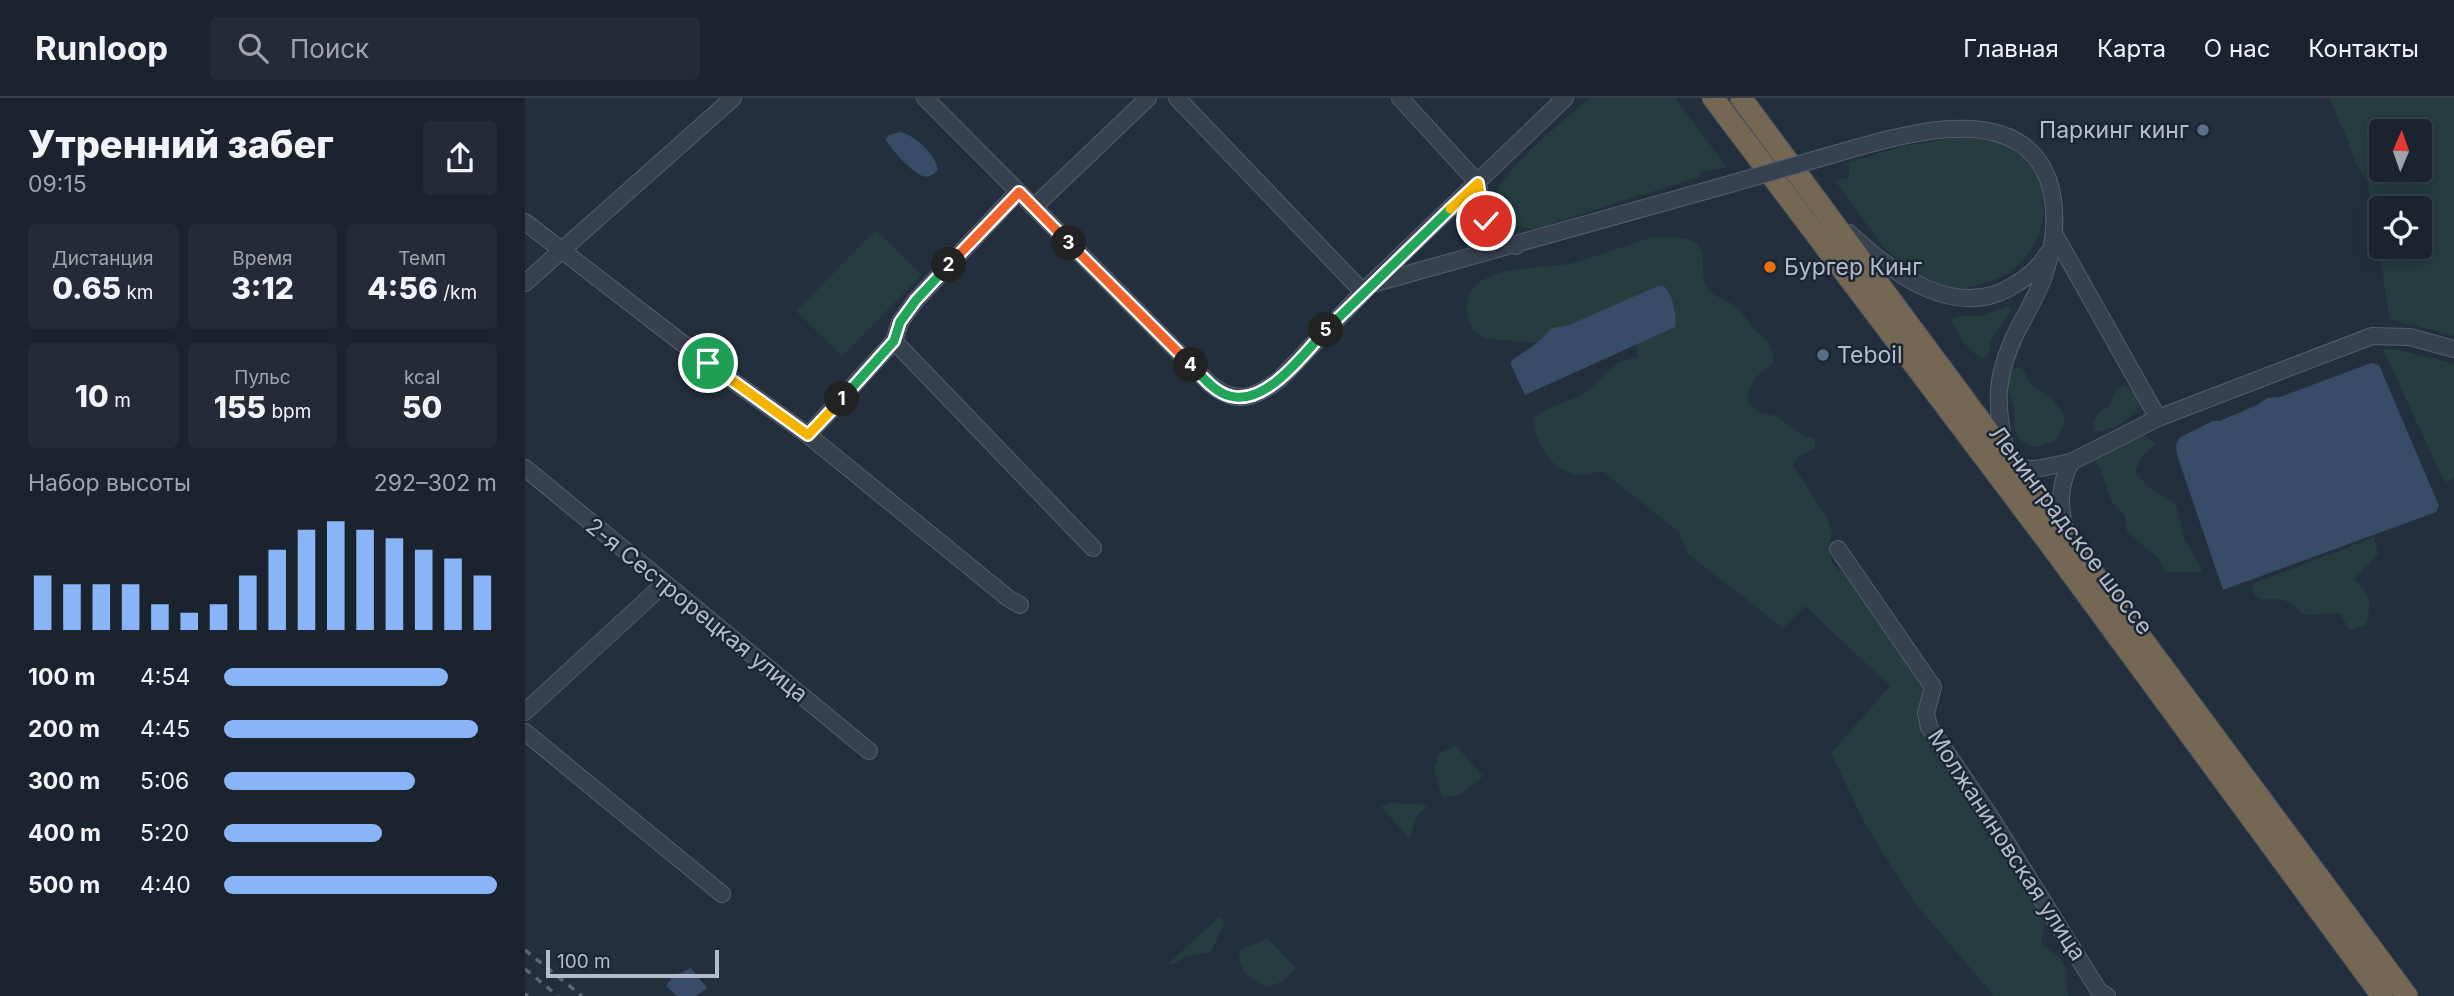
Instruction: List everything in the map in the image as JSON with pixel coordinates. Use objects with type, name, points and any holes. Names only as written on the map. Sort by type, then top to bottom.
[{"type":"highway","name":"Ленинградское шоссе","points":[[1713,98],[2041,533],[2382,996]]},
{"type":"highway","name":"Ленинградское шоссе","points":[[1741,98],[2407,996]]},
{"type":"street","points":[[525,283],[733,98]]},
{"type":"street","points":[[925,98],[1220,392],[1230,397],[1241,397],[1265,390],[1279,380],[1366,288],[1565,98]]},
{"type":"street","points":[[1034,207],[1148,98]]},
{"type":"street","points":[[1177,98],[1366,288]]},
{"type":"street","points":[[1401,98],[1478,183],[1486,221],[1503,239],[1516,246]]},
{"type":"street","points":[[1366,288],[1893,137],[1944,127],[1983,128],[2003,132],[2017,139],[2034,154],[2045,171],[2055,204],[2053,240],[2041,284],[2011,345],[2001,373],[1997,403],[2011,465],[2036,469],[2071,462],[2158,418],[2372,335],[2410,337],[2454,349]]},
{"type":"street","points":[[808,435],[894,341],[900,322],[916,300],[1019,192]]},
{"type":"street","points":[[1819,204],[1889,267],[1928,290],[1944,294],[1977,297],[2008,289],[2030,275],[2043,261],[2053,240]]},
{"type":"street","points":[[525,222],[708,363],[808,435],[1020,605]]},
{"type":"street","points":[[2053,240],[2158,418]]},
{"type":"street","points":[[894,341],[1093,548]]},
{"type":"street","points":[[2067,539],[2060,498],[2064,474],[2071,462]]},
{"type":"street","name":"2-я Сестрорецкая улица","points":[[525,468],[869,751]]},
{"type":"street","name":"Молжаниновская улица","points":[[1838,549],[1933,688],[1926,713],[1930,727],[1990,816],[2099,991],[2107,996]]},
{"type":"street","points":[[525,712],[664,584]]},
{"type":"street","points":[[525,732],[722,894]]},
{"type":"green space","points":[[1590,98],[1675,98],[1727,167],[1701,172],[1699,177],[1556,222],[1539,230],[1507,224],[1496,203],[1500,185],[1537,144]]},
{"type":"green space","points":[[2329,98],[2454,98],[2454,336],[2390,319],[2380,259],[2432,259],[2432,196],[2370,196],[2368,184],[2356,164]]},
{"type":"green space","points":[[1953,138],[1993,141],[2015,151],[2031,167],[2040,186],[2043,207],[2041,227],[2033,246],[2020,263],[2003,276],[1963,288],[1931,280],[1894,257],[1835,181],[1849,178],[1849,162],[1904,146]]},
{"type":"green space","points":[[876,230],[922,275],[842,356],[796,311]]},
{"type":"green space","points":[[1650,238],[1685,239],[1697,244],[1702,254],[1704,279],[1709,290],[1738,309],[1770,345],[1773,364],[1755,379],[1747,401],[1760,413],[1776,416],[1804,436],[1815,438],[1815,448],[1799,456],[1793,465],[1827,518],[1832,533],[1828,550],[1834,566],[1857,583],[1921,682],[1925,696],[1920,712],[2009,854],[2045,922],[2041,944],[2062,960],[2067,971],[2068,996],[1994,996],[1914,902],[1865,824],[1831,753],[1890,686],[1805,606],[1783,628],[1687,553],[1679,532],[1602,471],[1582,475],[1569,472],[1552,462],[1541,447],[1533,418],[1587,391],[1620,362],[1638,358],[1635,345],[1675,327],[1569,325],[1553,328],[1537,343],[1484,338],[1473,331],[1467,309],[1471,292],[1480,282],[1492,275],[1568,264]]},
{"type":"green space","points":[[2009,306],[2011,311],[1990,342],[1990,352],[1983,359],[1964,342],[1951,319],[1980,316]]},
{"type":"green space","points":[[2383,349],[2399,350],[2454,364],[2454,478],[2445,483]]},
{"type":"green space","points":[[2013,368],[2022,368],[2031,384],[2051,398],[2062,412],[2065,420],[2057,440],[2031,446],[2017,436],[2014,409],[2006,383]]},
{"type":"green space","points":[[2124,385],[2134,393],[2140,405],[2121,423],[2095,432],[2093,425],[2097,415],[2109,406],[2116,390]]},
{"type":"green space","points":[[2142,434],[2156,444],[2142,456],[2135,472],[2147,486],[2176,504],[2184,539],[2202,572],[2166,572],[2156,556],[2127,532],[2125,515],[2112,502],[2095,461],[2109,447],[2126,443]]},
{"type":"green space","points":[[2374,537],[2378,554],[2354,579],[2369,600],[2366,625],[2349,630],[2340,613],[2304,615],[2285,601],[2262,600],[2254,595],[2252,584]]},
{"type":"green space","points":[[1455,745],[1483,776],[1460,795],[1442,797],[1434,768],[1439,754]]},
{"type":"green space","points":[[1392,803],[1428,805],[1417,816],[1409,839],[1381,806]]},
{"type":"green space","points":[[1219,917],[1224,922],[1211,952],[1186,956],[1174,964],[1168,964]]},
{"type":"green space","points":[[1268,938],[1296,969],[1281,982],[1268,987],[1246,974],[1239,957],[1240,950]]},
{"type":"water","points":[[901,132],[929,152],[938,170],[935,173],[927,176],[918,174],[892,149],[885,139]]},
{"type":"water","points":[[1658,286],[1664,286],[1672,300],[1675,327],[1525,395],[1511,361],[1537,343],[1552,328],[1569,325]]},
{"type":"water","points":[[2371,363],[2379,365],[2439,506],[2436,512],[2223,590],[2177,455],[2176,445],[2179,438],[2213,421],[2220,421],[2257,405],[2267,398],[2280,397]]},
{"type":"water","points":[[691,968],[707,988],[696,996],[677,996],[666,986],[673,976]]},
{"type":"railway","points":[[525,950],[582,996]]},
{"type":"railway","points":[[525,969],[558,996]]},
{"type":"place","name":"Паркинг кинг","points":[[2203,130]]},
{"type":"place","name":"Бургер Кинг","points":[[1770,267]]},
{"type":"place","name":"Teboil","points":[[1823,355]]},
{"type":"route","points":[[708,363],[808,435],[894,341],[900,322],[916,300],[1019,192],[1209,383],[1230,397],[1252,396],[1279,380],[1370,285],[1478,183],[1486,221]]}]
